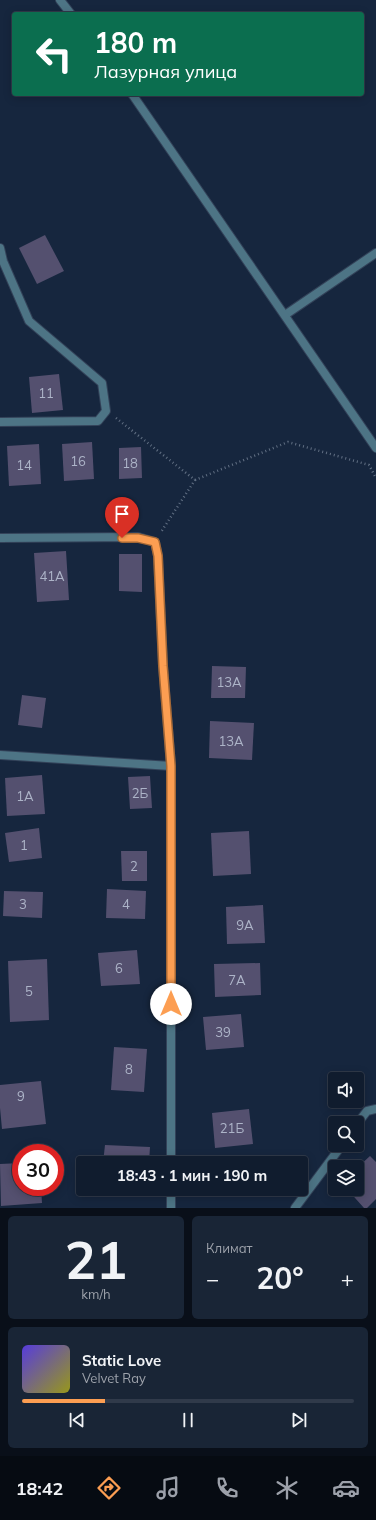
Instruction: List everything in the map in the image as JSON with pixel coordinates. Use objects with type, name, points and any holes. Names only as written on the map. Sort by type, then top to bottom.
[{"type":"street","points":[[60,0],[69,12]]},
{"type":"street","points":[[133,96],[376,448]]},
{"type":"street","points":[[0,248],[3,261],[29,321],[102,383],[106,410],[98,421],[0,422]]},
{"type":"street","points":[[285,315],[376,253]]},
{"type":"street","points":[[0,538],[138,538],[155,542],[158,556],[163,666],[171,766],[171,1156]]},
{"type":"street","points":[[0,755],[171,766]]},
{"type":"street","points":[[363,1116],[367,1111],[376,1109]]},
{"type":"street","points":[[295,1208],[337,1152]]},
{"type":"street","points":[[171,1196],[171,1208]]},
{"type":"path","points":[[106,410],[195,480]]},
{"type":"path","points":[[155,542],[195,480],[288,442],[369,464],[376,478]]},
{"type":"building","points":[[45,235],[64,271],[37,284],[19,248]]},
{"type":"building","points":[[59,374],[63,410],[32,413],[29,377]]},
{"type":"building","points":[[92,442],[94,479],[64,481],[62,444]]},
{"type":"building","points":[[39,444],[41,484],[9,486],[7,446]]},
{"type":"building","points":[[141,447],[142,478],[119,479],[119,448]]},
{"type":"building","points":[[66,551],[69,600],[37,602],[34,553]]},
{"type":"building","points":[[119,554],[142,554],[142,592],[119,591]]},
{"type":"building","points":[[212,666],[246,667],[245,698],[211,698]]},
{"type":"building","points":[[22,695],[46,698],[42,728],[18,725]]},
{"type":"building","points":[[210,721],[254,723],[252,760],[209,758]]},
{"type":"building","points":[[42,775],[45,814],[7,816],[5,778]]},
{"type":"building","points":[[150,776],[152,808],[130,809],[128,777]]},
{"type":"building","points":[[39,828],[42,858],[9,862],[5,833]]},
{"type":"building","points":[[249,831],[251,874],[213,876],[211,833]]},
{"type":"building","points":[[121,851],[147,851],[147,881],[122,881]]},
{"type":"building","points":[[107,889],[146,891],[145,919],[106,918]]},
{"type":"building","points":[[4,891],[43,892],[42,918],[3,916]]},
{"type":"building","points":[[263,905],[265,943],[227,944],[226,907]]},
{"type":"building","points":[[137,950],[140,984],[101,986],[98,953]]},
{"type":"building","points":[[47,959],[49,1020],[10,1022],[8,961]]},
{"type":"building","points":[[260,963],[261,995],[215,997],[214,964]]},
{"type":"building","points":[[241,1014],[244,1047],[206,1050],[203,1017]]},
{"type":"building","points":[[114,1047],[147,1049],[144,1092],[111,1090]]},
{"type":"building","points":[[41,1081],[46,1124],[2,1129],[0,1085]]},
{"type":"building","points":[[249,1109],[253,1144],[215,1148],[212,1113]]},
{"type":"building","points":[[105,1145],[150,1147],[149,1156],[104,1156]]},
{"type":"building","points":[[370,1156],[376,1162],[376,1199],[367,1208],[364,1208],[353,1196],[364,1196],[364,1162]]},
{"type":"building","points":[[12,1163],[12,1196],[42,1196],[42,1203],[1,1206],[0,1164]]},
{"type":"route","points":[[122,538],[138,538],[155,542],[158,556],[160,619],[171,766],[171,1004]]}]
